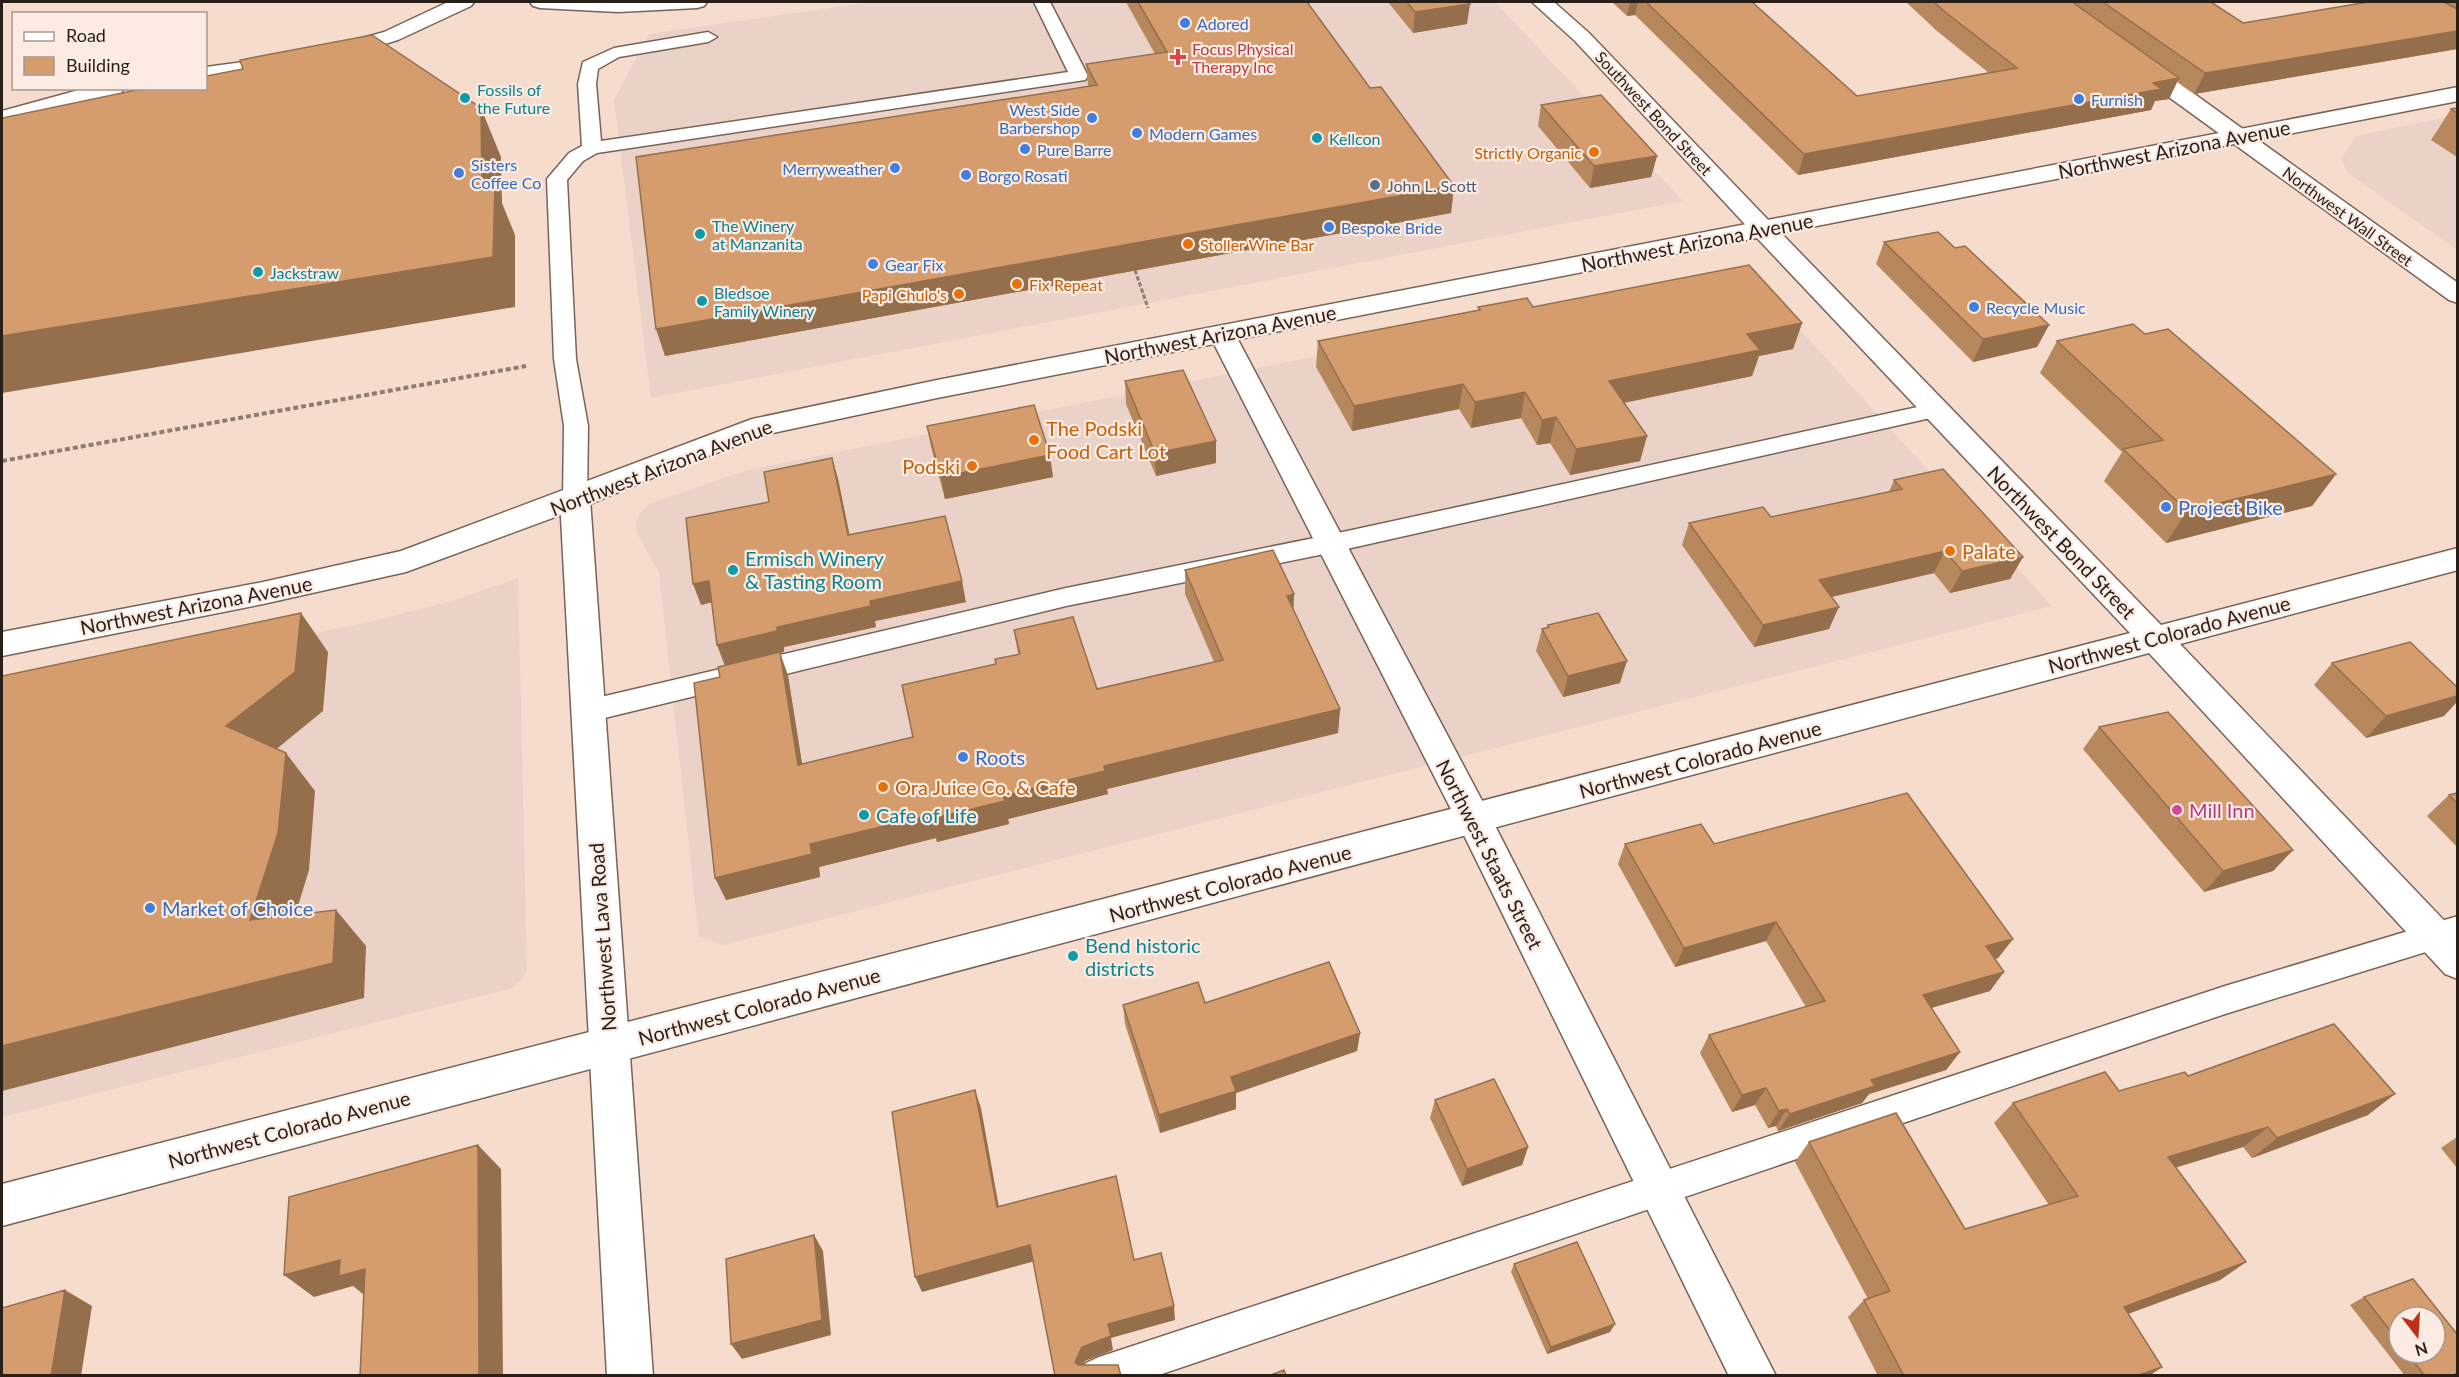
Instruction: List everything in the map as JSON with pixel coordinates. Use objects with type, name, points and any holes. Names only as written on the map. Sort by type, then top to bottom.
[{"type":"main road","points":[[207,73],[265,66],[334,53],[391,36],[464,2]]},
{"type":"main road","points":[[540,2],[618,6],[697,2]]},
{"type":"main road","name":"Southwest Bond Street","points":[[1542,2],[1582,37],[1763,229]]},
{"type":"main road","name":"Northwest Wall Street","points":[[2117,49],[2457,295]]},
{"type":"main road","points":[[2,118],[106,90]]},
{"type":"main road","name":"Northwest Arizona Avenue","points":[[2,644],[263,593],[406,561],[575,499],[671,459],[762,426],[937,389],[2457,94]]},
{"type":"main road","name":"Northwest Bond Street","points":[[1763,229],[2154,638],[2445,933],[2457,962]]},
{"type":"main road","name":"Northwest Staats Street","points":[[1222,334],[1474,820],[1754,1376]]},
{"type":"main road","name":"Northwest Lava Road","points":[[575,499],[630,1376]]},
{"type":"main road","name":"Northwest Colorado Avenue","points":[[2,1205],[1474,820],[2457,559]]},
{"type":"lane","points":[[575,499],[576,426],[565,358],[557,179],[576,157],[592,148],[1078,76],[1042,2]]},
{"type":"lane","points":[[592,148],[587,84],[590,66],[614,53],[708,37]]},
{"type":"lane","points":[[588,711],[1066,597],[1329,544],[1936,410]]},
{"type":"lane","points":[[1099,1376],[2225,1000],[2445,933]]},
{"type":"path","points":[[1134,270],[1148,308]]},
{"type":"path","points":[[2,461],[565,358]]},
{"type":"shaded area","points":[[872,2],[1495,2],[1683,201],[651,398],[614,100],[649,34]]},
{"type":"shaded area","points":[[2457,115],[2457,250],[2348,173],[2341,159],[2356,136]]},
{"type":"shaded area","points":[[1739,272],[1751,276],[2052,606],[723,945],[699,937],[659,573],[638,535],[636,523],[640,513],[651,503],[747,470]]},
{"type":"shaded area","points":[[518,578],[527,972],[513,988],[2,1117],[2,697],[369,622],[452,601]]},
{"type":"building","points":[[1138,2],[1307,2],[1370,88],[1381,87],[1454,186],[656,329],[636,157],[1097,85],[1086,64],[1167,52]]},
{"type":"building","points":[[1407,2],[1468,2],[1470,4],[1415,12]]},
{"type":"building","points":[[1646,2],[1752,2],[1857,96],[2017,68],[1934,2],[2072,2],[2179,78],[2153,83],[2161,89],[1804,154]]},
{"type":"building","points":[[2103,2],[2211,2],[2243,23],[2368,2],[2444,2],[2457,9],[2457,31],[2205,73]]},
{"type":"building","name":"Jackstraw","points":[[372,35],[481,108],[482,187],[495,185],[493,257],[2,336],[2,118],[136,90],[207,90],[207,76],[243,69],[240,60]]},
{"type":"building","points":[[1601,95],[1657,156],[1594,166],[1541,105]]},
{"type":"building","points":[[1938,232],[1955,248],[1965,246],[2049,325],[1983,339],[1884,242]]},
{"type":"building","points":[[1749,265],[1802,323],[1747,334],[1760,350],[1609,381],[1647,436],[1576,449],[1556,417],[1542,420],[1525,392],[1475,402],[1463,384],[1354,406],[1318,341],[1480,310],[1478,307],[1527,298],[1533,307]]},
{"type":"building","points":[[2133,324],[2145,334],[2168,329],[2336,474],[2187,511],[2123,449],[2163,440],[2057,341]]},
{"type":"building","points":[[1183,370],[1216,441],[1155,453],[1125,381]]},
{"type":"building","points":[[1034,405],[1050,455],[941,477],[927,426]]},
{"type":"building","points":[[832,458],[848,535],[945,516],[962,581],[870,601],[871,606],[777,627],[777,631],[717,645],[709,581],[693,584],[686,518],[769,502],[764,472]]},
{"type":"building","points":[[1943,469],[2023,557],[1962,571],[1945,551],[1819,580],[1839,607],[1763,625],[1689,523],[1763,507],[1771,517],[1902,489],[1894,480]]},
{"type":"building","points":[[1273,550],[1294,594],[1287,596],[1340,709],[1104,766],[1105,771],[1003,796],[1005,801],[931,819],[930,815],[810,844],[812,854],[715,878],[694,683],[720,677],[718,667],[780,652],[798,765],[913,737],[902,685],[996,664],[995,659],[1020,654],[1014,630],[1073,617],[1097,689],[1223,660],[1185,570]]},
{"type":"building","name":"Market of Choice","points":[[301,613],[295,672],[226,726],[286,753],[278,833],[250,920],[336,910],[333,963],[2,1046],[2,676]]},
{"type":"building","points":[[1598,613],[1627,661],[1568,676],[1542,629],[1549,627],[1548,625]]},
{"type":"building","points":[[2410,642],[2457,687],[2457,696],[2386,716],[2332,663]]},
{"type":"building","points":[[2168,712],[2293,850],[2223,871],[2099,727]]},
{"type":"building","points":[[1907,793],[2013,939],[1986,946],[2004,972],[1923,995],[1960,1052],[1871,1080],[1875,1086],[1790,1114],[1787,1109],[1779,1111],[1766,1088],[1742,1095],[1709,1035],[1825,1001],[1776,922],[1684,948],[1625,844],[1701,824],[1714,844]]},
{"type":"building","points":[[2457,793],[2457,803],[2449,795]]},
{"type":"building","points":[[1329,962],[1360,1033],[1231,1077],[1236,1091],[1159,1115],[1123,1005],[1198,982],[1205,1003]]},
{"type":"building","points":[[2334,1024],[2395,1094],[2277,1138],[2268,1127],[2168,1157],[2246,1262],[2124,1307],[2162,1367],[2136,1376],[1904,1376],[1864,1300],[1890,1291],[1809,1142],[1896,1113],[1965,1229],[2078,1196],[2013,1103],[2105,1072],[2119,1091],[2185,1072],[2188,1076]]},
{"type":"building","points":[[1494,1079],[1528,1147],[1467,1169],[1435,1100]]},
{"type":"building","points":[[975,1090],[997,1207],[1116,1176],[1134,1260],[1161,1253],[1174,1306],[1108,1324],[1111,1336],[1082,1347],[1075,1362],[1078,1365],[1118,1365],[1121,1376],[1055,1376],[1030,1245],[915,1277],[892,1112]]},
{"type":"building","points":[[478,1145],[479,1376],[360,1376],[365,1269],[339,1276],[340,1260],[284,1275],[289,1197]]},
{"type":"building","points":[[814,1235],[822,1320],[731,1344],[726,1259]]},
{"type":"building","points":[[1577,1242],[1615,1324],[1551,1347],[1514,1264]]},
{"type":"building","points":[[2413,1279],[2434,1305],[2387,1305],[2387,1327],[2364,1297]]},
{"type":"building","points":[[65,1290],[51,1376],[2,1376],[2,1308]]},
{"type":"building","points":[[2447,1322],[2457,1334],[2457,1373],[2452,1376],[2425,1376],[2416,1365],[2447,1365]]},
{"type":"building","points":[[1284,1370],[1286,1376],[1268,1376]]},
{"type":"place","name":"Adored","points":[[1185,23]]},
{"type":"place","name":"Focus Physical Therapy Inc","points":[[1178,57]]},
{"type":"place","name":"Fossils of the Future","points":[[465,98]]},
{"type":"place","name":"Furnish","points":[[2079,99]]},
{"type":"place","name":"West Side Barbershop","points":[[1092,118]]},
{"type":"place","name":"Modern Games","points":[[1137,133]]},
{"type":"place","name":"Kellcon","points":[[1317,138]]},
{"type":"place","name":"Pure Barre","points":[[1025,149]]},
{"type":"place","name":"Strictly Organic","points":[[1594,152]]},
{"type":"place","name":"Merryweather","points":[[895,168]]},
{"type":"place","name":"Sisters Coffee Co","points":[[459,173]]},
{"type":"place","name":"Borgo Rosati","points":[[966,175]]},
{"type":"place","name":"John L. Scott","points":[[1375,185]]},
{"type":"place","name":"Bespoke Bride","points":[[1329,227]]},
{"type":"place","name":"The Winery at Manzanita","points":[[700,234]]},
{"type":"place","name":"Stoller Wine Bar","points":[[1188,244]]},
{"type":"place","name":"Gear Fix","points":[[873,264]]},
{"type":"place","name":"Jackstraw","points":[[258,272]]},
{"type":"place","name":"Fix Repeat","points":[[1017,284]]},
{"type":"place","name":"Papi Chulo's","points":[[959,294]]},
{"type":"place","name":"Bledsoe Family Winery","points":[[702,301]]},
{"type":"place","name":"Recycle Music","points":[[1974,307]]},
{"type":"place","name":"The Podski Food Cart Lot","points":[[1034,440]]},
{"type":"place","name":"Podski","points":[[972,466]]},
{"type":"place","name":"Project Bike","points":[[2166,507]]},
{"type":"place","name":"Palate","points":[[1950,551]]},
{"type":"place","name":"Ermisch Winery & Tasting Room","points":[[733,570]]},
{"type":"place","name":"Roots","points":[[963,757]]},
{"type":"place","name":"Ora Juice Co. & Cafe","points":[[883,787]]},
{"type":"place","name":"Mill Inn","points":[[2177,810]]},
{"type":"place","name":"Cafe of Life","points":[[864,815]]},
{"type":"place","name":"Market of Choice","points":[[150,908]]},
{"type":"place","name":"Bend historic districts","points":[[1073,956]]}]
